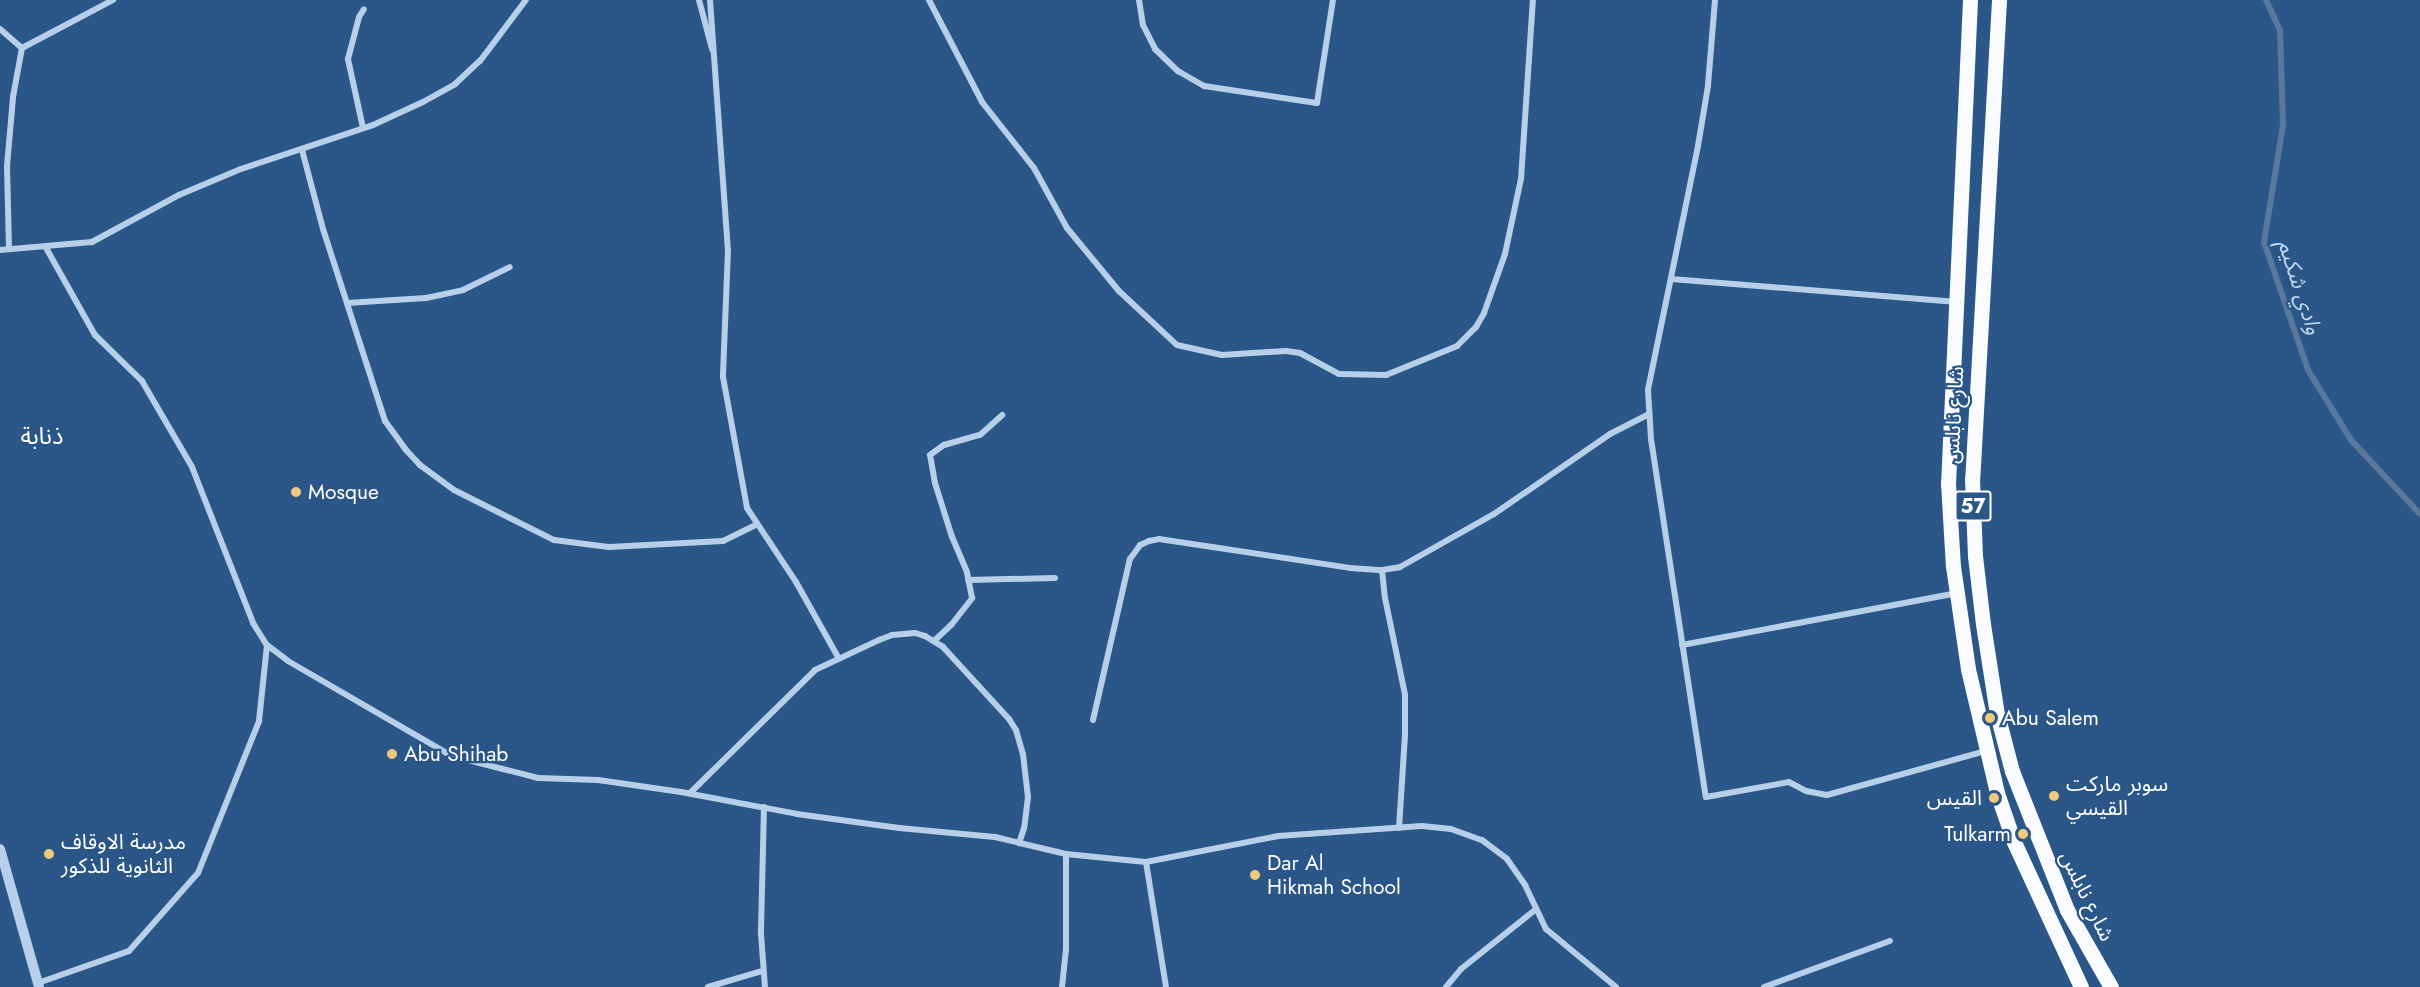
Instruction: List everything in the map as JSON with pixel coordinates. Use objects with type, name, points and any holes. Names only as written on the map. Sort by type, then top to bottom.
[{"type":"main road","name":"شارع نابلس","points":[[1970,0],[1947,483],[1957,593],[1968,669],[1987,751],[2014,842],[2081,987]]},
{"type":"main road","name":"شارع نابلس","points":[[1999,0],[1972,478],[1983,624],[1997,714],[2012,771],[2067,910],[2110,987]]},
{"type":"street","points":[[22,48],[113,0]]},
{"type":"street","points":[[0,250],[92,242],[179,195],[241,169],[363,128],[423,102],[455,84],[480,61],[526,0]]},
{"type":"street","points":[[699,0],[716,68]]},
{"type":"street","points":[[710,0],[728,250],[723,377],[747,508],[756,525],[796,582],[839,658]]},
{"type":"street","points":[[929,0],[982,102],[1034,168],[1067,228],[1119,291],[1178,345],[1222,355],[1286,351],[1300,353],[1339,374],[1386,375],[1457,345],[1476,327],[1484,313],[1505,254],[1521,179],[1533,0]]},
{"type":"street","points":[[1139,0],[1143,25],[1155,49],[1178,71],[1204,86],[1317,104],[1333,0]]},
{"type":"street","points":[[1715,0],[1708,86],[1648,390],[1649,414],[1706,796],[1789,782],[1806,791],[1827,795],[1987,751]]},
{"type":"street","points":[[363,128],[348,59],[359,17],[364,9]]},
{"type":"street","points":[[0,29],[22,48]]},
{"type":"street","points":[[9,248],[7,166],[13,97],[22,48]]},
{"type":"street","points":[[302,150],[323,229],[385,421],[405,450],[420,465],[465,496],[554,540],[609,548],[723,541],[756,525]]},
{"type":"street","points":[[45,246],[95,334],[142,381],[192,467],[253,623],[267,645],[288,661],[452,756],[538,778],[598,780],[899,828],[994,837],[1066,854],[1146,862],[1278,836],[1399,828],[1451,828],[1482,840],[1495,848],[1517,872],[1535,910],[1556,939],[1616,987]]},
{"type":"street","points":[[347,303],[426,298],[463,290],[510,267]]},
{"type":"street","points":[[1671,279],[1955,302]]},
{"type":"street","points":[[1094,720],[1130,559],[1140,546],[1149,541],[1159,539],[1350,568],[1382,570],[1400,567],[1494,514],[1610,434],[1649,414]]},
{"type":"street","points":[[935,640],[952,624],[972,598],[935,483],[930,455],[944,446],[980,435],[1002,415]]},
{"type":"street","points":[[1382,570],[1405,695],[1405,735],[1399,828]]},
{"type":"street","points":[[968,580],[1055,578]]},
{"type":"street","points":[[1683,645],[1957,593]]},
{"type":"street","points":[[690,793],[804,679],[839,658],[892,635],[915,633],[935,640],[1009,718],[1016,730],[1023,754],[1028,797],[1025,821],[1018,843]]},
{"type":"street","points":[[0,849],[39,985],[129,951],[198,873],[259,721],[267,645]]},
{"type":"street","points":[[764,807],[762,971],[765,987]]},
{"type":"street","points":[[1062,987],[1066,951],[1066,854]]},
{"type":"street","points":[[1146,862],[1166,987]]},
{"type":"street","points":[[1446,987],[1461,969],[1535,910]]},
{"type":"street","points":[[1764,987],[1890,941]]},
{"type":"street","points":[[708,987],[762,971]]},
{"type":"waterway","name":"وادي شكيم","points":[[2266,0],[2280,30],[2283,125],[2264,242],[2308,370],[2351,440],[2420,514]]},
{"type":"place","name":"Mosque","points":[[296,492]]},
{"type":"place","name":"Abu Salem","points":[[1990,718]]},
{"type":"place","name":"Abu Shihab","points":[[392,754]]},
{"type":"place","name":"سوبر ماركت القيسي","points":[[2054,796]]},
{"type":"place","name":"القيس","points":[[1994,798]]},
{"type":"place","name":"Tulkarm","points":[[2023,834]]},
{"type":"place","name":"مدرسة الاوقاف الثانوية للذكور","points":[[49,854]]},
{"type":"place","name":"Dar Al Hikmah School","points":[[1255,875]]},
{"type":"district","name":"ذنابة","points":[[42,436]]}]
